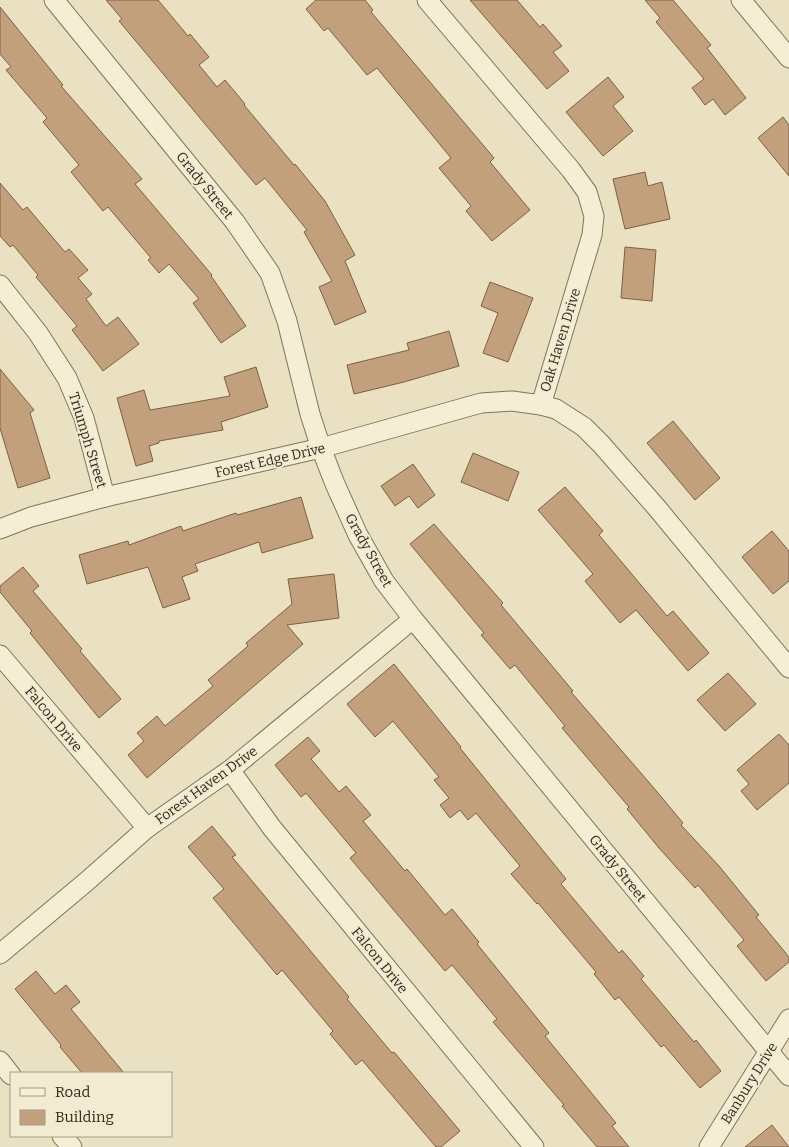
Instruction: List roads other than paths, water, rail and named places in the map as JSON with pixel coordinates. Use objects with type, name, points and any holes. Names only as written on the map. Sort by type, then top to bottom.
[{"type":"street","name":"Grady Street","points":[[54,0],[235,222],[270,273],[287,321],[321,448],[358,535],[384,581],[789,1076]]},
{"type":"street","name":"Oak Haven Drive","points":[[427,0],[571,170],[587,192],[594,216],[592,235],[541,404],[556,409],[577,422],[601,444],[657,508],[789,668]]},
{"type":"street","points":[[741,0],[789,58]]},
{"type":"street","name":"Triumph Street","points":[[0,285],[38,333],[68,378],[84,418],[105,497]]},
{"type":"street","name":"Forest Edge Drive","points":[[0,529],[31,517],[105,497],[321,448],[481,403],[512,401],[541,404]]},
{"type":"street","name":"Forest Haven Drive","points":[[0,954],[147,828],[230,770],[414,619]]},
{"type":"street","name":"Falcon Drive","points":[[0,655],[147,828]]},
{"type":"street","name":"Falcon Drive","points":[[230,770],[272,828],[534,1147]]},
{"type":"street","name":"Banbury Drive","points":[[709,1147],[789,1018]]},
{"type":"street","points":[[0,1061],[10,1074]]},
{"type":"street","points":[[63,1137],[72,1147]]}]
